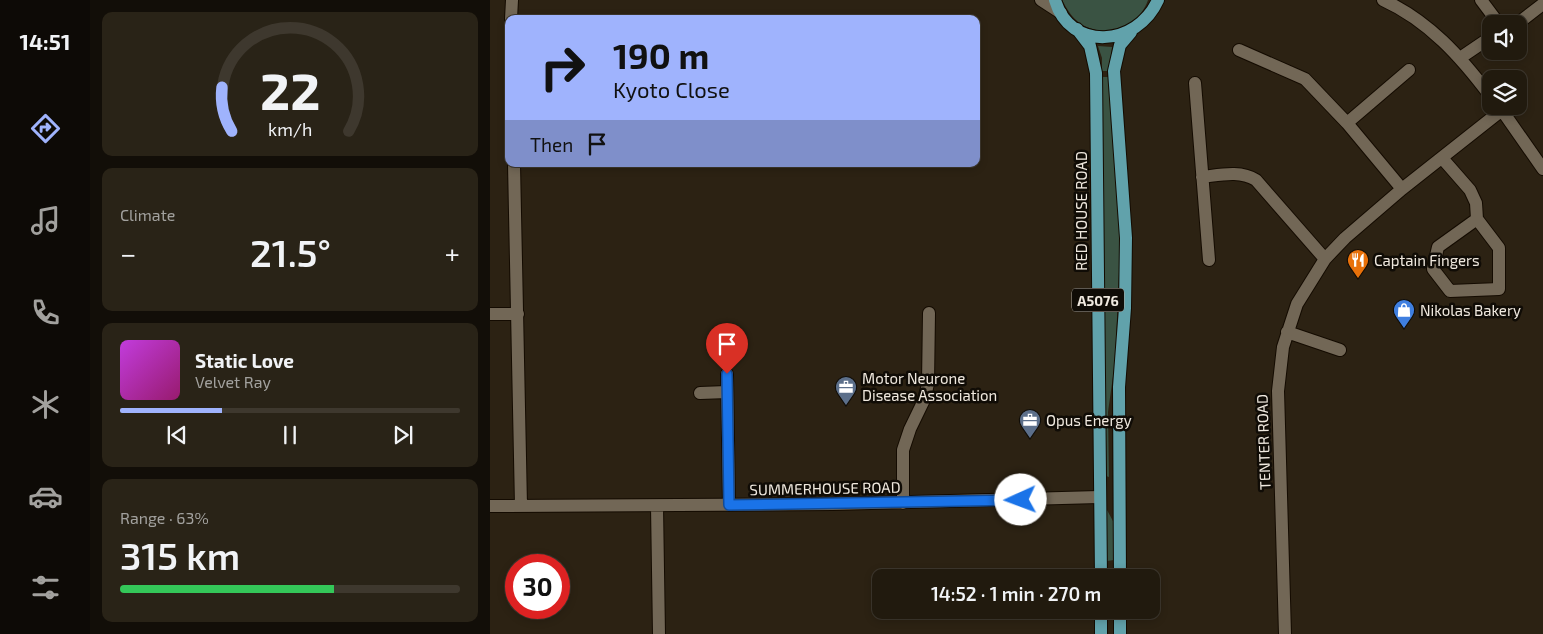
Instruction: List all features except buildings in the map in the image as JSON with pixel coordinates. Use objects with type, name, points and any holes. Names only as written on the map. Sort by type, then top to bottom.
[{"type":"main road","points":[[1055,0],[1061,13]]},
{"type":"main road","points":[[1120,569],[1119,387],[1125,308],[1126,238],[1114,71],[1120,45],[1131,32],[1140,26],[1156,5]]},
{"type":"main road","name":"RED HOUSE ROAD","points":[[1061,13],[1090,46],[1096,73],[1101,569]]},
{"type":"main road","points":[[1077,29],[1087,34],[1103,37],[1131,32]]},
{"type":"main road","points":[[1100,497],[1108,492],[1112,484],[1113,413],[1119,387]]},
{"type":"main road","points":[[1101,619],[1101,634]]},
{"type":"main road","points":[[1120,619],[1120,634]]},
{"type":"street","points":[[511,15],[512,0]]},
{"type":"street","points":[[1041,0],[1061,13]]},
{"type":"street","points":[[1156,5],[1165,0]]},
{"type":"street","points":[[1383,0],[1426,25],[1460,58],[1482,86]]},
{"type":"street","points":[[1481,0],[1492,15]]},
{"type":"street","points":[[1527,16],[1543,4]]},
{"type":"street","points":[[1460,58],[1482,43]]},
{"type":"street","points":[[1239,50],[1305,79],[1347,123],[1402,189]]},
{"type":"street","points":[[1347,123],[1409,70]]},
{"type":"street","points":[[1195,83],[1209,260]]},
{"type":"street","name":"TENTER ROAD","points":[[1285,634],[1277,411],[1279,369],[1287,332],[1303,292],[1325,259],[1345,238],[1492,115]]},
{"type":"street","points":[[1505,115],[1543,169]]},
{"type":"street","points":[[1442,158],[1470,190],[1476,203],[1477,219],[1499,248],[1499,289],[1450,291],[1433,269],[1438,247],[1477,219]]},
{"type":"street","points":[[514,167],[521,506]]},
{"type":"street","points":[[1202,177],[1234,174],[1251,177],[1325,259]]},
{"type":"street","points":[[903,503],[903,450],[910,429],[926,398],[929,313]]},
{"type":"street","points":[[490,314],[518,314]]},
{"type":"street","points":[[1287,332],[1340,350]]},
{"type":"street","points":[[727,374],[729,505]]},
{"type":"street","points":[[700,393],[727,392]]},
{"type":"street","name":"SUMMERHOUSE ROAD","points":[[490,506],[903,503],[1100,497]]},
{"type":"street","points":[[657,506],[659,634]]},
{"type":"green space","points":[[1062,0],[1148,0],[1144,9],[1129,23],[1120,28],[1100,30],[1090,28],[1078,22]]},
{"type":"green space","points":[[1098,46],[1112,47],[1109,71],[1102,71],[1102,58]]},
{"type":"green space","points":[[1102,77],[1109,77],[1119,216],[1119,273],[1115,362],[1108,412],[1109,477],[1106,476]]},
{"type":"green space","points":[[1107,510],[1114,523],[1114,560],[1107,561]]},
{"type":"place","name":"Captain Fingers","points":[[1358,279]]},
{"type":"place","name":"Nikolas Bakery","points":[[1404,329]]},
{"type":"place","name":"Motor Neurone Disease Association","points":[[846,406]]},
{"type":"place","name":"Opus Energy","points":[[1030,439]]},
{"type":"route","points":[[727,374],[729,505],[1021,500]]}]
